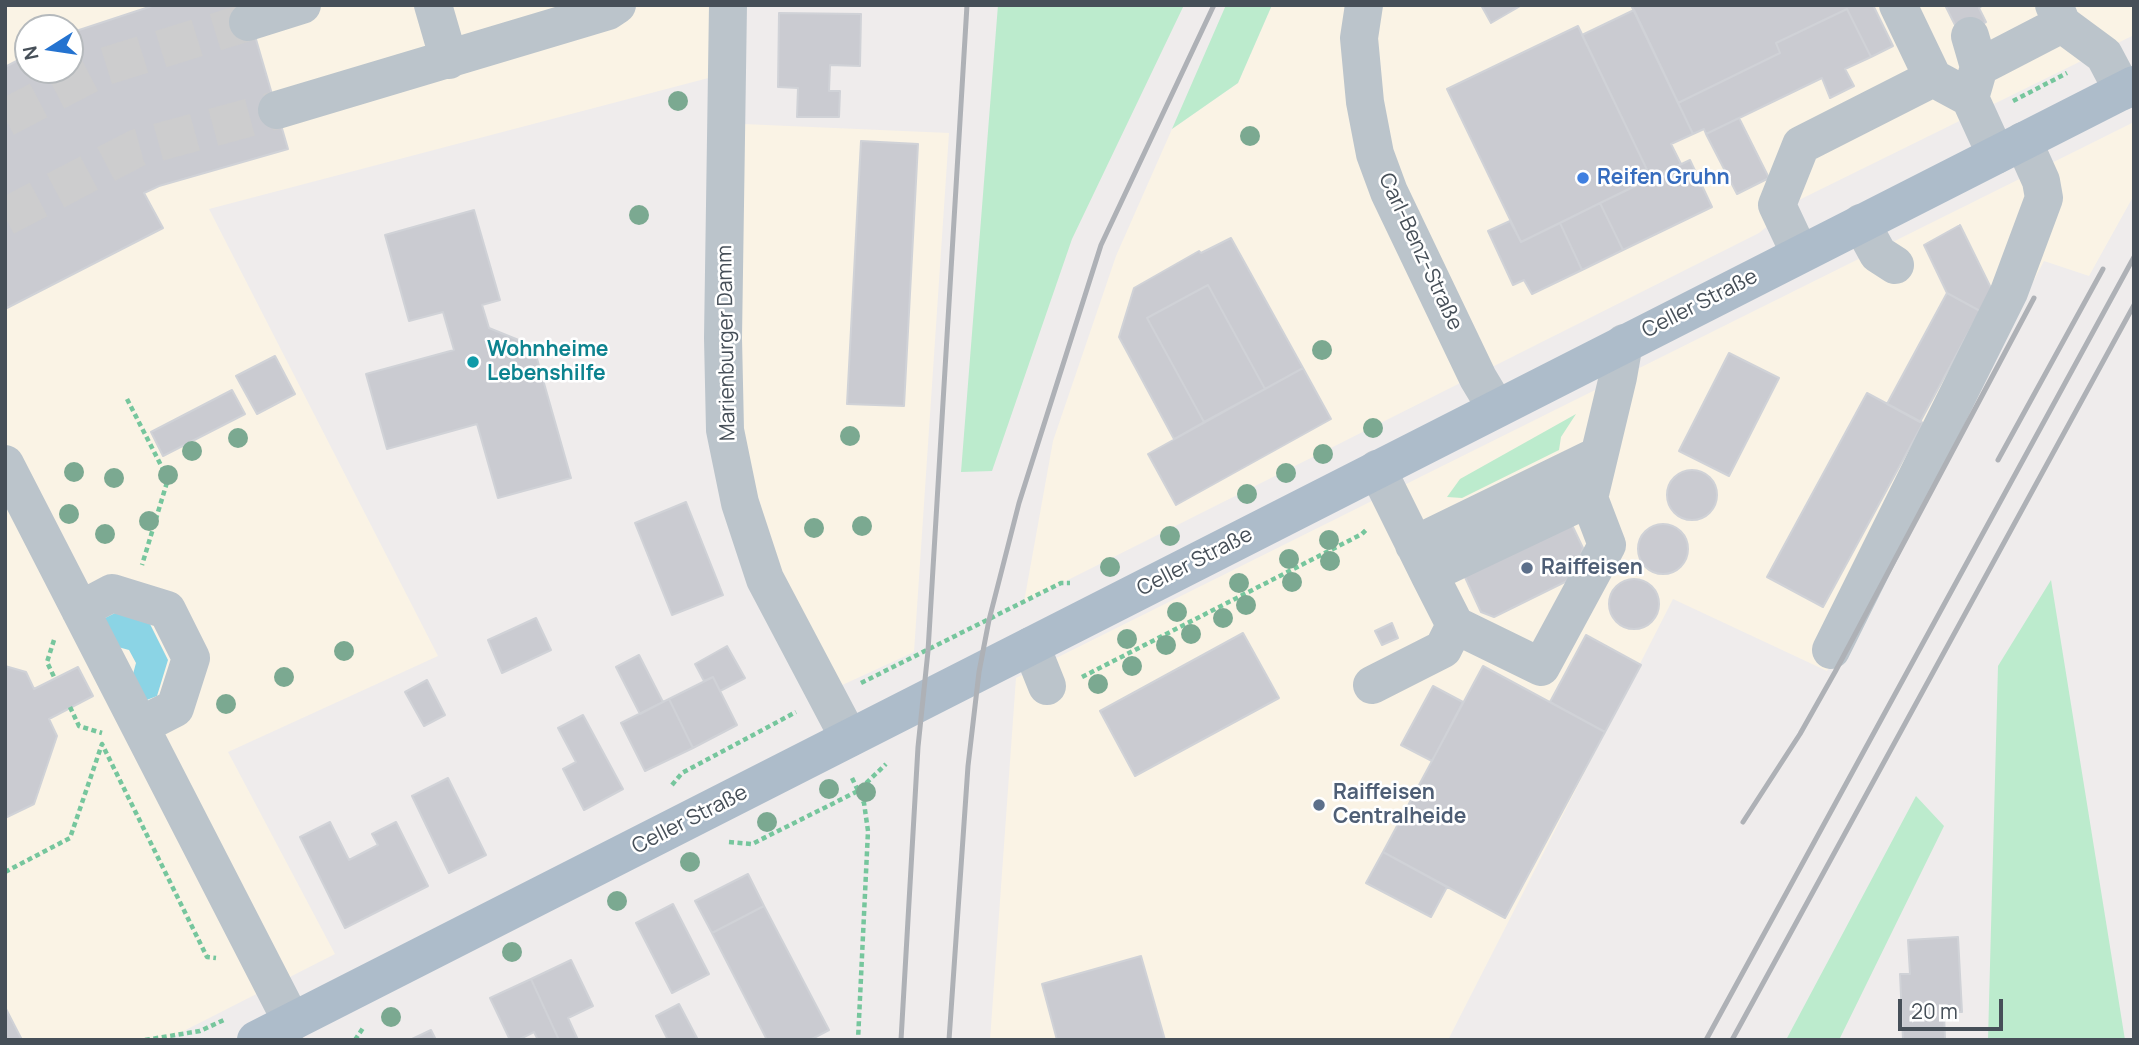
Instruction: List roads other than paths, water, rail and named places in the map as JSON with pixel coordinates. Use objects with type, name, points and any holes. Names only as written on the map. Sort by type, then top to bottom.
[{"type":"main road","name":"Celler Straße","points":[[256,1040],[1031,646],[1384,485],[1496,408],[2128,88]]},
{"type":"street","points":[[248,22],[302,5]]},
{"type":"street","points":[[433,5],[449,60]]},
{"type":"street","points":[[277,110],[608,11],[617,5]]},
{"type":"street","name":"Marienburger Damm","points":[[728,5],[723,338],[725,430],[740,503],[765,579],[849,738]]},
{"type":"street","name":"Carl-Benz-Straße","points":[[1364,5],[1359,38],[1365,102],[1376,154],[1389,192],[1478,378],[1496,408]]},
{"type":"street","points":[[1898,5],[1933,78]]},
{"type":"street","points":[[1800,254],[1777,205],[1801,145],[1933,78],[1973,67],[2058,14],[2104,55],[2128,88]]},
{"type":"street","points":[[1830,650],[2009,292],[2044,198],[2041,181],[2009,148],[1973,67]]},
{"type":"street","points":[[1861,223],[1878,254],[1895,265]]},
{"type":"street","points":[[1384,485],[1455,625],[1541,667],[1607,545],[1589,498],[1624,343]]},
{"type":"street","points":[[1421,559],[1600,455]]},
{"type":"street","points":[[5,464],[292,1022]]},
{"type":"street","points":[[1421,559],[1589,498]]},
{"type":"street","points":[[80,610],[113,593],[167,610],[191,658],[175,708],[139,726]]},
{"type":"street","points":[[1372,685],[1443,649],[1455,625]]},
{"type":"street","points":[[1031,646],[1047,686]]},
{"type":"water","points":[[115,613],[150,624],[168,660],[157,696],[139,703],[133,674],[136,663],[129,650],[118,647],[97,622]]},
{"type":"tunnel","points":[[5,118],[103,67],[248,22]]},
{"type":"tunnel","points":[[5,217],[137,148],[277,110]]},
{"type":"railway","points":[[901,1040],[918,747],[928,651],[967,5]]},
{"type":"railway","points":[[949,1040],[968,766],[979,672],[989,620],[1019,503],[1101,245],[1214,5]]},
{"type":"railway","points":[[1706,1040],[2134,257]]},
{"type":"railway","points":[[1998,460],[2103,269]]},
{"type":"railway","points":[[1743,822],[1800,734],[1835,672],[2034,298]]},
{"type":"railway","points":[[1732,1040],[2134,305]]},
{"type":"place","name":"Reifen Gruhn","points":[[1583,178]]},
{"type":"place","name":"Wohnheime Lebenshilfe","points":[[473,362]]},
{"type":"place","name":"Raiffeisen","points":[[1527,568]]},
{"type":"place","name":"Raiffeisen Centralheide","points":[[1319,805]]}]
